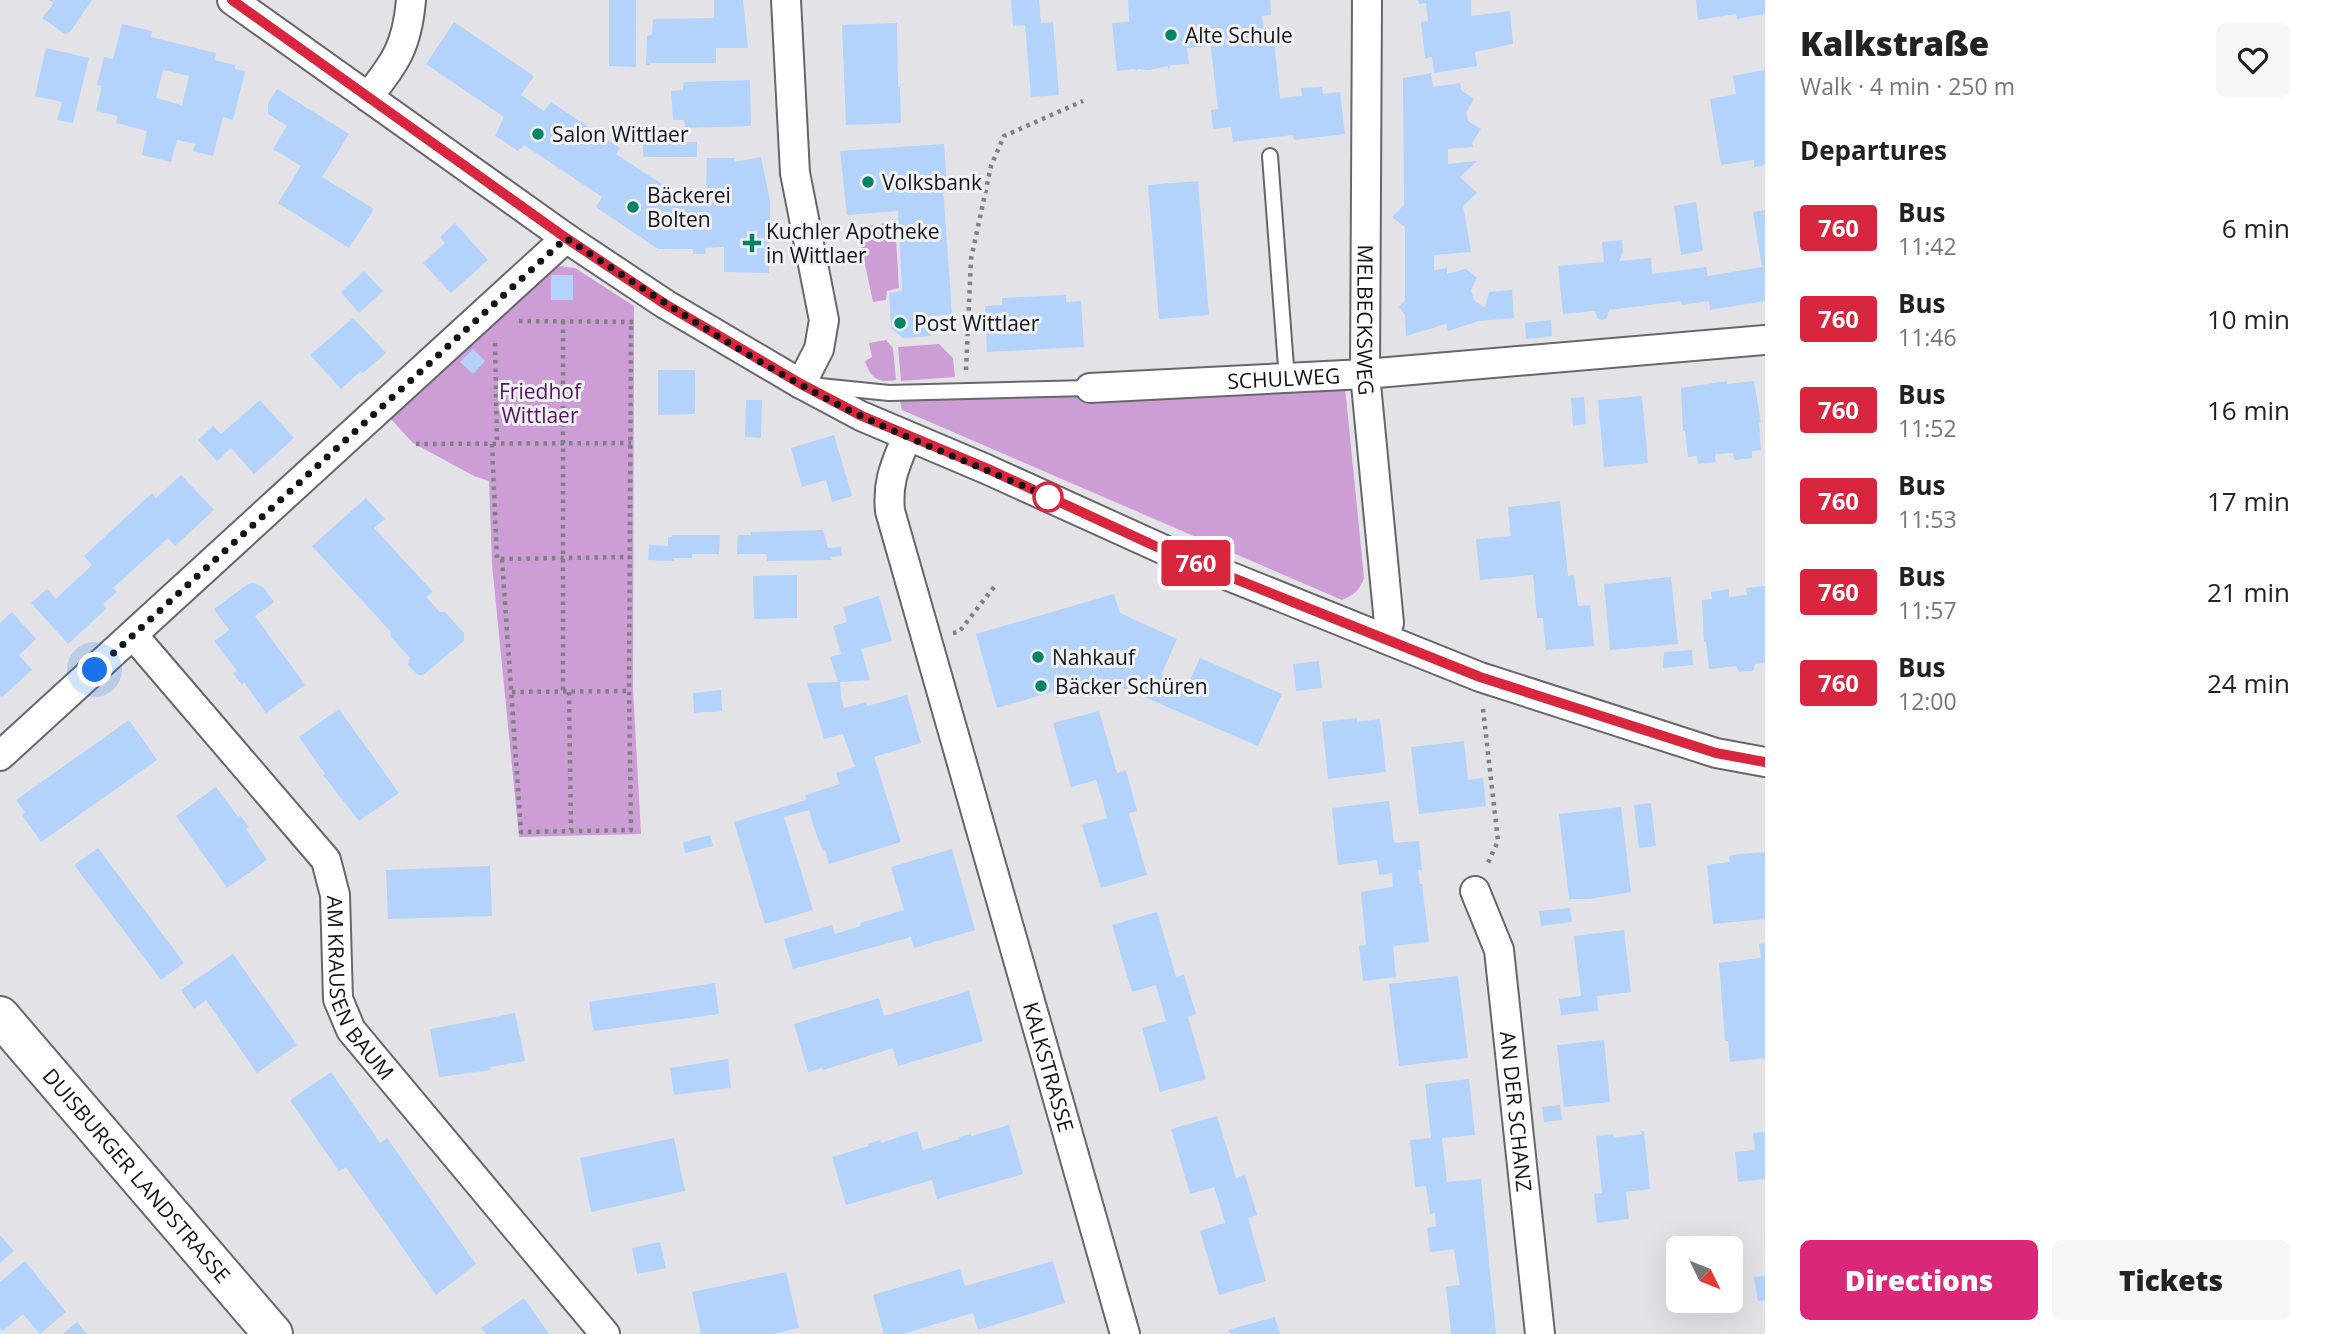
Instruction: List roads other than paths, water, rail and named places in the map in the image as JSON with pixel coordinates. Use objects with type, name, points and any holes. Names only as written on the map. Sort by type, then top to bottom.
[{"type":"main road","name":"DUISBURGER LANDSTRASSE","points":[[0,1016],[273,1334]]},
{"type":"street","points":[[232,0],[566,238],[665,304],[801,384],[862,416],[986,468],[1168,552],[1480,677],[1716,753],[1765,762]]},
{"type":"street","points":[[368,97],[399,56],[409,25],[411,0]]},
{"type":"street","points":[[786,0],[795,173],[824,320],[819,349],[801,384]]},
{"type":"street","name":"MELBECKSWEG","points":[[1367,0],[1365,374],[1389,623],[1384,638]]},
{"type":"street","points":[[0,756],[566,238]]},
{"type":"street","name":"SCHULWEG","points":[[1090,388],[1287,380],[1765,340]]},
{"type":"street","name":"KALKSTRASSE","points":[[907,436],[890,477],[890,511],[1125,1334]]},
{"type":"street","name":"AM KRAUSEN BAUM","points":[[132,635],[326,860],[335,895],[338,999],[351,1030],[605,1334]]},
{"type":"street","name":"AN DER SCHANZ","points":[[1475,891],[1499,950],[1540,1334]]},
{"type":"lane","points":[[1270,156],[1287,380]]},
{"type":"lane","name":"SCHULWEG","points":[[801,384],[888,393],[1090,388]]},
{"type":"place","name":"Alte Schule","points":[[1171,35]]},
{"type":"place","name":"Salon Wittlaer","points":[[538,134]]},
{"type":"place","name":"Volksbank","points":[[868,182]]},
{"type":"place","name":"Bäckerei Bolten","points":[[633,207]]},
{"type":"place","name":"Kuchler Apotheke in Wittlaer","points":[[752,243]]},
{"type":"place","name":"Post Wittlaer","points":[[900,323]]},
{"type":"place","name":"Nahkauf","points":[[1038,657]]},
{"type":"place","name":"Bäcker Schüren","points":[[1041,686]]},
{"type":"park label","name":"Friedhof Wittlaer","points":[[540,403]]}]
